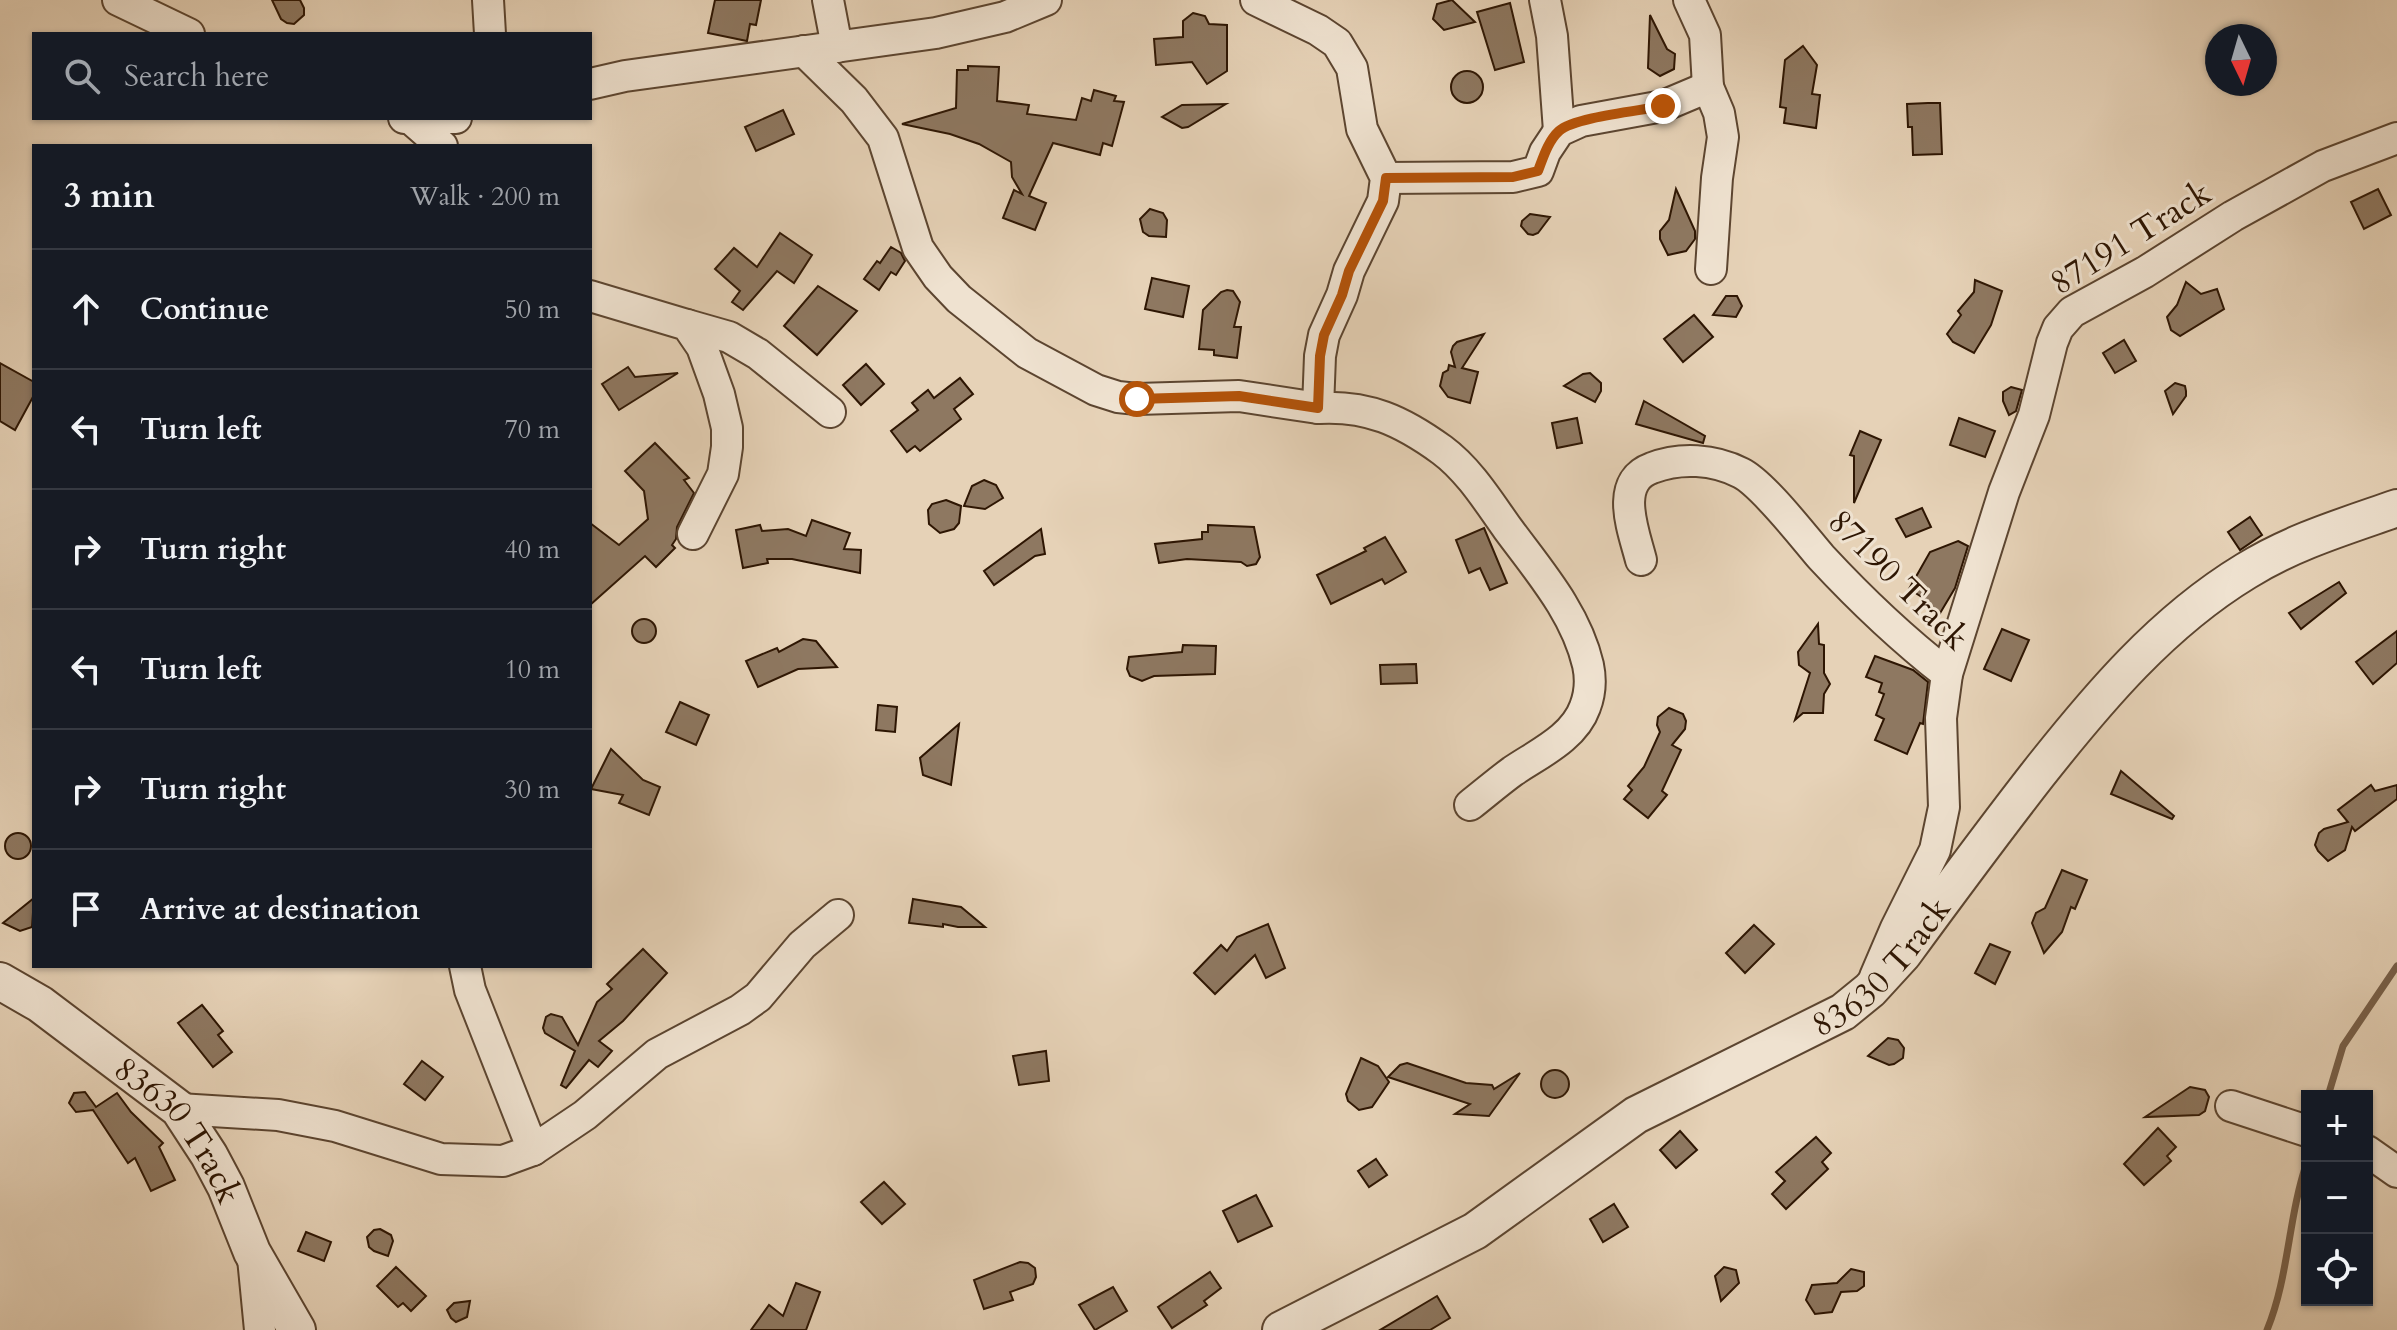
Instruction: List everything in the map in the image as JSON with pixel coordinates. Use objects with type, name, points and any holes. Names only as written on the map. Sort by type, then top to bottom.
[{"type":"street","points":[[118,0],[185,32]]},
{"type":"street","points":[[488,0],[490,32]]},
{"type":"street","points":[[828,0],[837,47]]},
{"type":"street","points":[[592,84],[625,76],[936,33],[1005,17],[1046,0]]},
{"type":"street","points":[[1256,0],[1318,30],[1337,43],[1352,68],[1362,129],[1386,178],[1383,201],[1349,271],[1324,335],[1318,408]]},
{"type":"street","points":[[1545,0],[1552,36],[1559,131]]},
{"type":"street","points":[[1689,0],[1705,35],[1708,87],[1719,113],[1723,137],[1711,269]]},
{"type":"street","points":[[804,51],[854,100],[883,138],[918,248],[938,277],[959,299],[1027,353],[1096,390],[1118,397],[1239,396],[1318,408],[1343,407],[1382,415],[1409,429],[1457,462],[1568,615],[1588,665],[1590,683],[1584,712],[1569,730],[1548,749],[1513,771],[1470,805]]},
{"type":"street","points":[[1386,178],[1513,177],[1538,171],[1545,152],[1559,131],[1581,121],[1663,106],[1708,87]]},
{"type":"street","points":[[412,120],[440,144]]},
{"type":"street","name":"87191 Track","points":[[1947,674],[2004,492],[2034,415],[2058,328],[2072,312],[2323,166],[2397,138]]},
{"type":"street","points":[[592,297],[729,337],[758,354],[830,412]]},
{"type":"street","points":[[687,325],[702,347],[727,428],[723,474],[693,534]]},
{"type":"street","name":"87190 Track","points":[[1641,560],[1628,500],[1633,485],[1644,470],[1686,460],[1725,465],[1745,475],[1901,636],[1947,674],[1941,718],[1944,807],[1941,829],[1927,870],[1896,928],[1870,990]]},
{"type":"street","name":"83630 Track","points":[[1281,1330],[1475,1231],[1636,1115],[1843,1012],[1870,990],[1903,954],[2092,706],[2203,599],[2247,570],[2300,543],[2397,508]]},
{"type":"street","points":[[179,1109],[278,1115],[335,1126],[441,1159],[503,1161],[533,1150],[575,1123],[657,1054],[740,1010],[758,997],[802,945],[838,915]]},
{"type":"street","points":[[465,968],[470,990],[533,1150]]},
{"type":"street","name":"83630 Track","points":[[0,981],[40,1004],[179,1109],[226,1187],[252,1252],[297,1330]]},
{"type":"street","points":[[2231,1106],[2301,1129]]},
{"type":"street","points":[[2373,1155],[2397,1172]]},
{"type":"street","points":[[252,1252],[260,1330]]},
{"type":"building","points":[[272,0],[300,0],[304,15],[294,24],[287,23],[281,19]]},
{"type":"building","points":[[715,0],[761,0],[756,25],[750,24],[747,41],[708,33]]},
{"type":"building","points":[[1452,0],[1475,22],[1444,30],[1433,19],[1437,4]]},
{"type":"building","points":[[1510,3],[1524,62],[1495,70],[1477,12]]},
{"type":"building","points":[[1193,13],[1205,16],[1209,24],[1227,25],[1227,71],[1207,84],[1192,62],[1156,65],[1154,39],[1183,37],[1183,21]]},
{"type":"building","points":[[1650,15],[1667,49],[1675,54],[1674,69],[1660,76],[1648,68]]},
{"type":"building","points":[[1803,46],[1817,65],[1812,94],[1820,95],[1816,128],[1784,123],[1786,108],[1780,107],[1785,60]]},
{"type":"building","points":[[968,66],[999,67],[997,101],[1029,105],[1027,114],[1076,120],[1082,98],[1091,101],[1094,90],[1116,96],[1114,101],[1124,102],[1112,146],[1103,143],[1100,155],[1053,143],[1029,196],[1046,203],[1035,230],[1003,218],[1014,190],[1022,194],[1012,177],[1011,162],[979,144],[902,124],[956,108],[957,70],[968,70]]},
{"type":"building","points":[[1467,71],[1478,76],[1483,87],[1478,98],[1467,103],[1456,98],[1451,87],[1456,76]]},
{"type":"building","points":[[1940,103],[1942,154],[1913,155],[1907,104]]},
{"type":"building","points":[[1226,104],[1188,127],[1182,128],[1162,117],[1182,105]]},
{"type":"building","points":[[783,110],[794,134],[756,151],[745,127]]},
{"type":"building","points":[[1676,189],[1695,231],[1695,239],[1686,251],[1668,255],[1660,239],[1660,231],[1669,220]]},
{"type":"building","points":[[2378,189],[2391,215],[2364,229],[2351,202]]},
{"type":"building","points":[[1150,209],[1163,213],[1167,220],[1166,237],[1149,236],[1143,232],[1140,219]]},
{"type":"building","points":[[1530,214],[1550,217],[1533,235],[1521,226]]},
{"type":"building","points":[[780,233],[812,255],[794,283],[777,271],[743,310],[732,302],[740,291],[715,269],[734,248],[757,267]]},
{"type":"building","points":[[891,247],[901,253],[905,261],[896,275],[891,272],[879,290],[864,279]]},
{"type":"building","points":[[1152,278],[1189,286],[1183,317],[1145,309]]},
{"type":"building","points":[[1975,280],[2002,291],[1991,325],[1974,353],[1953,342],[1947,334],[1961,315],[1958,311],[1974,292]]},
{"type":"building","points":[[2186,282],[2201,294],[2217,289],[2224,309],[2180,336],[2171,330],[2167,317],[2177,305]]},
{"type":"building","points":[[818,286],[857,311],[817,355],[784,326]]},
{"type":"building","points":[[1227,290],[1233,291],[1240,302],[1234,327],[1241,327],[1237,358],[1214,355],[1214,350],[1199,349],[1203,310]]},
{"type":"building","points":[[1726,296],[1737,296],[1742,306],[1736,317],[1713,315]]},
{"type":"building","points":[[1694,315],[1713,337],[1683,362],[1664,339]]},
{"type":"building","points":[[1484,334],[1462,368],[1478,372],[1470,403],[1448,397],[1440,386],[1449,365],[1455,367],[1451,352],[1453,346]]},
{"type":"building","points":[[2124,340],[2136,361],[2115,373],[2103,353]]},
{"type":"building","points":[[0,363],[32,381],[32,399],[15,430],[0,421]]},
{"type":"building","points":[[866,364],[884,384],[861,405],[843,385]]},
{"type":"building","points":[[628,367],[635,377],[678,373],[619,410],[602,384]]},
{"type":"building","points":[[1590,373],[1601,383],[1601,391],[1595,402],[1564,386]]},
{"type":"building","points":[[960,378],[973,394],[954,409],[961,419],[920,451],[915,446],[907,452],[891,431],[918,410],[912,403],[928,390],[934,398]]},
{"type":"building","points":[[2175,383],[2185,386],[2186,396],[2173,414],[2165,391]]},
{"type":"building","points":[[2011,387],[2022,390],[2016,411],[2009,415],[2003,392]]},
{"type":"building","points":[[1644,401],[1705,436],[1703,443],[1636,424]]},
{"type":"building","points":[[1577,418],[1582,443],[1557,448],[1552,423]]},
{"type":"building","points":[[1959,418],[1995,431],[1985,457],[1950,445]]},
{"type":"building","points":[[1860,431],[1881,440],[1854,503],[1854,456],[1850,455]]},
{"type":"building","points":[[655,443],[689,478],[684,480],[694,493],[677,527],[672,545],[675,548],[656,567],[645,556],[592,603],[592,525],[619,545],[648,519],[644,491],[625,471]]},
{"type":"building","points":[[984,480],[996,485],[1003,498],[985,509],[964,506],[972,486]]},
{"type":"building","points":[[946,500],[961,506],[959,523],[954,529],[940,533],[929,524],[928,510],[932,504]]},
{"type":"building","points":[[1922,508],[1931,527],[1906,537],[1896,519]]},
{"type":"building","points":[[2250,517],[2262,535],[2240,550],[2228,532]]},
{"type":"building","points":[[812,520],[850,533],[844,549],[861,550],[860,573],[792,559],[767,559],[768,563],[743,568],[736,530],[760,525],[762,531],[788,529],[806,536]]},
{"type":"building","points":[[1208,525],[1254,527],[1260,557],[1256,564],[1247,566],[1241,562],[1187,559],[1159,563],[1155,544],[1202,539],[1202,532],[1208,532]]},
{"type":"building","points":[[1484,528],[1507,583],[1490,590],[1480,568],[1469,573],[1456,540]]},
{"type":"building","points":[[1041,529],[1045,554],[1035,556],[994,585],[984,571]]},
{"type":"building","points":[[1385,537],[1406,572],[1385,584],[1382,579],[1331,604],[1317,575],[1366,551],[1364,548]]},
{"type":"building","points":[[1958,541],[1968,546],[1955,588],[1939,615],[1922,605],[1925,599],[1909,589],[1930,552]]},
{"type":"building","points":[[2339,582],[2346,593],[2301,629],[2289,613]]},
{"type":"building","points":[[644,619],[653,622],[656,631],[653,640],[644,643],[635,640],[632,631],[635,622]]},
{"type":"building","points":[[1818,624],[1819,644],[1824,645],[1824,673],[1830,684],[1824,694],[1823,713],[1803,713],[1795,720],[1810,673],[1799,665],[1798,652]]},
{"type":"building","points":[[2002,629],[2029,640],[2011,681],[1984,669]]},
{"type":"building","points":[[2397,631],[2397,663],[2373,684],[2356,662]]},
{"type":"building","points":[[803,639],[816,641],[837,667],[798,669],[758,687],[746,661],[777,648],[779,652]]},
{"type":"building","points":[[1183,645],[1216,646],[1215,674],[1154,676],[1142,681],[1130,676],[1127,669],[1129,657],[1182,652]]},
{"type":"building","points":[[1875,656],[1913,670],[1928,682],[1923,724],[1920,723],[1907,754],[1875,740],[1884,719],[1876,715],[1884,694],[1879,692],[1882,683],[1866,677]]},
{"type":"building","points":[[1416,664],[1417,683],[1381,684],[1380,665]]},
{"type":"building","points":[[680,702],[709,715],[696,745],[666,732]]},
{"type":"building","points":[[878,705],[897,707],[895,732],[876,730]]},
{"type":"building","points":[[1669,708],[1683,714],[1686,721],[1685,729],[1672,745],[1681,750],[1662,791],[1667,795],[1648,818],[1624,799],[1632,790],[1628,786],[1644,767],[1660,732],[1658,717]]},
{"type":"building","points":[[959,724],[951,785],[923,775],[920,758]]},
{"type":"building","points":[[611,749],[643,780],[660,787],[649,815],[619,803],[623,795],[592,787]]},
{"type":"building","points":[[2121,771],[2174,816],[2172,819],[2111,794]]},
{"type":"building","points":[[2371,785],[2375,791],[2397,785],[2397,799],[2355,831],[2352,827],[2345,850],[2328,861],[2315,845],[2319,833],[2348,822],[2338,810]]},
{"type":"building","points":[[18,833],[27,837],[31,846],[27,855],[18,859],[9,855],[5,846],[9,837]]},
{"type":"building","points":[[2062,870],[2087,880],[2075,909],[2071,907],[2062,932],[2044,953],[2032,923],[2036,913],[2045,908]]},
{"type":"building","points":[[913,899],[961,907],[985,927],[909,923]]},
{"type":"building","points":[[32,900],[32,927],[20,931],[3,923]]},
{"type":"building","points":[[1268,924],[1285,968],[1266,978],[1255,955],[1215,994],[1194,973],[1221,945],[1227,951],[1237,937]]},
{"type":"building","points":[[1754,925],[1774,944],[1745,973],[1726,953]]},
{"type":"building","points":[[1990,944],[2010,952],[1995,984],[1975,973]]},
{"type":"building","points":[[643,949],[667,973],[623,1021],[599,1041],[612,1051],[598,1067],[589,1060],[566,1088],[561,1085],[575,1051],[545,1033],[546,1017],[551,1014],[562,1017],[578,1045],[597,1002],[612,989],[607,984]]},
{"type":"building","points":[[202,1005],[223,1031],[218,1035],[232,1052],[213,1067],[178,1023]]},
{"type":"building","points":[[1888,1038],[1898,1040],[1904,1048],[1903,1058],[1889,1065],[1868,1056]]},
{"type":"building","points":[[1046,1051],[1049,1081],[1019,1085],[1013,1056]]},
{"type":"building","points":[[1361,1058],[1378,1066],[1389,1082],[1372,1107],[1359,1110],[1348,1101],[1346,1094]]},
{"type":"building","points":[[422,1061],[443,1077],[425,1100],[404,1084]]},
{"type":"building","points":[[1407,1063],[1466,1083],[1492,1085],[1494,1089],[1520,1073],[1489,1116],[1455,1114],[1470,1104],[1388,1077],[1400,1065]]},
{"type":"building","points":[[1555,1070],[1565,1074],[1569,1084],[1565,1094],[1555,1098],[1545,1094],[1541,1084],[1545,1074]]},
{"type":"building","points":[[2190,1087],[2205,1090],[2209,1097],[2205,1111],[2199,1115],[2145,1117]]},
{"type":"building","points":[[85,1092],[96,1107],[117,1093],[131,1112],[163,1143],[159,1147],[175,1180],[151,1191],[135,1158],[128,1163],[93,1110],[76,1112],[69,1103],[74,1093]]},
{"type":"building","points":[[2158,1128],[2176,1147],[2167,1156],[2171,1161],[2144,1185],[2124,1164]]},
{"type":"building","points":[[1680,1131],[1697,1150],[1676,1168],[1660,1150]]},
{"type":"building","points":[[1816,1137],[1831,1153],[1822,1162],[1828,1169],[1786,1209],[1772,1194],[1785,1181],[1776,1172]]},
{"type":"building","points":[[1376,1159],[1387,1175],[1369,1187],[1358,1171]]},
{"type":"building","points":[[884,1182],[905,1204],[882,1224],[861,1202]]},
{"type":"building","points":[[1256,1195],[1272,1226],[1238,1242],[1223,1211]]},
{"type":"building","points":[[1614,1204],[1628,1227],[1603,1242],[1590,1219]]},
{"type":"building","points":[[380,1229],[391,1235],[393,1241],[388,1256],[369,1247],[367,1237]]},
{"type":"building","points":[[306,1232],[331,1242],[324,1261],[298,1251]]},
{"type":"building","points":[[1020,1262],[1035,1268],[1033,1284],[1010,1292],[1013,1300],[984,1309],[974,1280]]},
{"type":"building","points":[[396,1267],[426,1296],[411,1311],[403,1303],[398,1307],[377,1286]]},
{"type":"building","points":[[1724,1267],[1736,1270],[1739,1283],[1721,1301],[1715,1276]]},
{"type":"building","points":[[1851,1269],[1864,1272],[1864,1286],[1857,1291],[1841,1292],[1832,1312],[1815,1314],[1806,1300],[1812,1285],[1837,1283]]},
{"type":"building","points":[[1210,1272],[1221,1288],[1204,1301],[1207,1305],[1172,1328],[1158,1307]]},
{"type":"building","points":[[796,1283],[820,1292],[806,1330],[751,1330],[769,1305],[783,1316]]},
{"type":"building","points":[[1113,1287],[1127,1311],[1095,1330],[1079,1305]]},
{"type":"building","points":[[1437,1296],[1450,1318],[1430,1330],[1380,1330]]},
{"type":"building","points":[[470,1301],[467,1317],[456,1322],[451,1318],[447,1310],[454,1303]]},
{"type":"waterway","points":[[2330,1090],[2343,1046],[2397,966]]},
{"type":"waterway","points":[[2267,1330],[2280,1289],[2301,1183]]},
{"type":"route","points":[[1137,399],[1239,396],[1318,408],[1324,335],[1349,271],[1383,201],[1386,178],[1513,177],[1538,171],[1545,152],[1559,131],[1581,121],[1663,106]]}]
